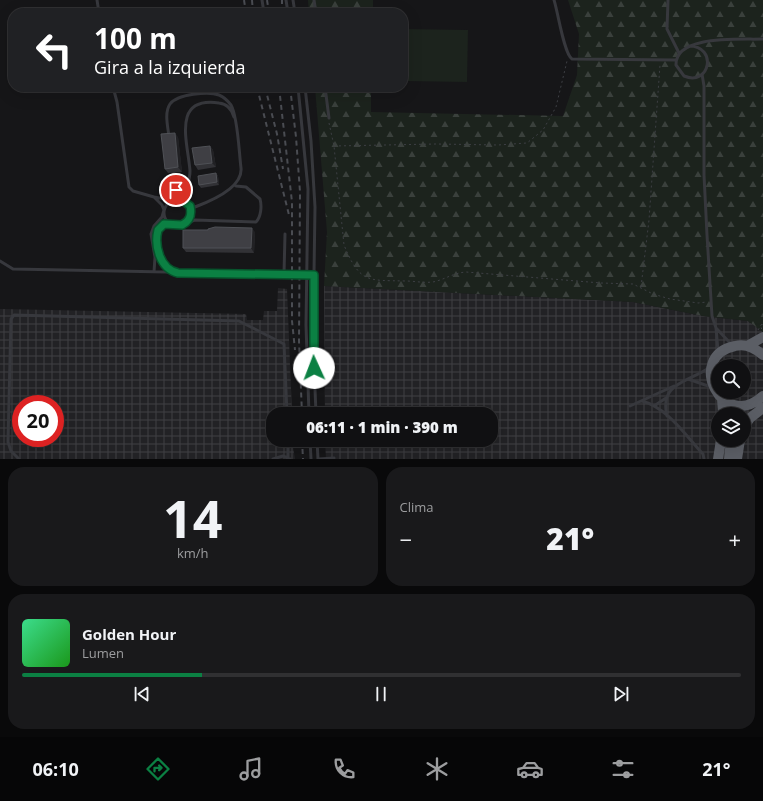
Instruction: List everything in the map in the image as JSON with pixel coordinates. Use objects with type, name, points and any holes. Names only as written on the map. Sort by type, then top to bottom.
[{"type":"highway","points":[[747,346],[762,331]]},
{"type":"highway","points":[[716,359],[718,356],[733,346],[747,346],[759,351],[763,355]]},
{"type":"highway","points":[[747,407],[763,396]]},
{"type":"highway","points":[[722,399],[737,407]]},
{"type":"highway","points":[[722,399],[723,407]]},
{"type":"highway","points":[[751,417],[763,408]]},
{"type":"highway","points":[[718,459],[720,447]]},
{"type":"highway","points":[[729,459],[730,447]]},
{"type":"highway","points":[[738,459],[739,447]]},
{"type":"lane","points":[[554,0],[568,56],[578,60],[676,60]]},
{"type":"lane","points":[[668,0],[667,29],[679,53]]},
{"type":"lane","points":[[689,46],[701,49],[706,54],[708,65],[702,74],[692,78],[684,76],[678,70],[676,60],[679,53],[689,46],[711,40],[763,39]]},
{"type":"lane","points":[[702,74],[704,86],[704,175],[710,302],[719,347],[718,356]]},
{"type":"lane","points":[[114,92],[129,187],[133,191],[154,197],[184,201]]},
{"type":"lane","points":[[299,92],[307,171],[306,325],[309,407]]},
{"type":"lane","points":[[305,92],[314,182],[313,339],[316,407]]},
{"type":"lane","points":[[325,92],[328,118]]},
{"type":"lane","points":[[170,138],[168,109],[171,102],[178,98],[202,94],[221,96],[230,104],[234,117],[242,172],[234,187],[198,206],[193,207],[176,194],[174,173]]},
{"type":"lane","points":[[186,223],[191,215],[185,197],[190,172],[185,125],[188,114],[194,107],[201,103],[219,103],[229,107],[234,117]]},
{"type":"lane","points":[[178,273],[169,270],[164,265],[157,242],[157,232],[160,226],[166,224],[182,225],[195,220],[256,222],[261,209],[260,199],[246,187],[234,187]]},
{"type":"lane","points":[[154,197],[162,205],[166,220],[173,225]]},
{"type":"lane","points":[[154,272],[155,257],[151,234],[154,226],[162,217],[164,210],[171,200]]},
{"type":"lane","points":[[284,274],[286,234]]},
{"type":"lane","points":[[0,261],[13,269],[314,275]]},
{"type":"lane","points":[[19,459],[11,451],[8,442],[10,319],[14,315],[240,321],[284,344],[287,407]]},
{"type":"lane","points":[[716,328],[733,346]]},
{"type":"lane","points":[[630,406],[649,396],[674,386],[711,367]]},
{"type":"lane","points":[[688,379],[711,387]]},
{"type":"lane","points":[[654,406],[666,398],[674,386]]},
{"type":"lane","points":[[666,398],[665,409],[667,416]]},
{"type":"lane","points":[[642,401],[654,406],[667,416],[703,454],[704,459]]},
{"type":"lane","points":[[273,459],[280,456],[289,458],[288,447]]},
{"type":"lane","points":[[310,447],[311,459]]},
{"type":"lane","points":[[317,447],[318,459],[334,458]]},
{"type":"path","points":[[334,146],[436,144],[498,145],[527,143],[543,130],[556,107],[568,56]]},
{"type":"path","points":[[640,288],[649,220],[660,60]]},
{"type":"path","points":[[328,118],[334,146],[344,244],[350,258],[360,272],[373,281],[435,282],[450,275],[466,272],[601,284],[633,284],[653,294],[670,299],[698,303],[710,302]]},
{"type":"path","points":[[762,331],[763,324]]},
{"type":"shaded area","points":[[324,286],[633,302],[703,316],[748,321],[763,332],[763,459],[326,459],[325,447],[498,447],[498,407],[325,407]]},
{"type":"shaded area","points":[[278,288],[287,289],[292,407],[266,407],[266,447],[293,447],[295,459],[0,459],[0,309],[246,314],[247,320],[263,320],[264,311],[277,311]]},
{"type":"green space","points":[[308,0],[373,0],[373,8],[309,8]]},
{"type":"green space","points":[[568,0],[763,0],[763,332],[748,321],[703,316],[633,302],[324,286],[327,232],[315,92],[371,92],[371,112],[563,116],[577,75],[579,34]]},
{"type":"green space","points":[[408,29],[468,30],[467,82],[408,81]]},
{"type":"building","points":[[175,133],[178,167],[165,169],[161,134]]},
{"type":"building","points":[[210,146],[212,163],[195,165],[192,148]]},
{"type":"building","points":[[216,173],[217,182],[199,185],[198,176]]},
{"type":"building","points":[[215,227],[252,228],[251,248],[183,248],[183,230],[208,230]]},
{"type":"railway","points":[[244,0],[245,8]]},
{"type":"railway","points":[[252,0],[253,8]]},
{"type":"railway","points":[[267,0],[268,8]]},
{"type":"railway","points":[[282,0],[282,8]]},
{"type":"railway","points":[[258,92],[289,215]]},
{"type":"railway","points":[[266,92],[277,134],[283,169]]},
{"type":"railway","points":[[280,92],[292,202],[292,321],[295,350]]},
{"type":"railway","points":[[291,92],[300,192],[299,341],[302,407]]},
{"type":"railway","points":[[302,447],[303,459]]},
{"type":"route","points":[[176,190],[177,196],[190,206],[191,215],[186,223],[182,225],[178,226],[164,224],[160,226],[158,230],[157,242],[161,257],[164,265],[169,270],[178,273],[314,275],[314,368]]}]
